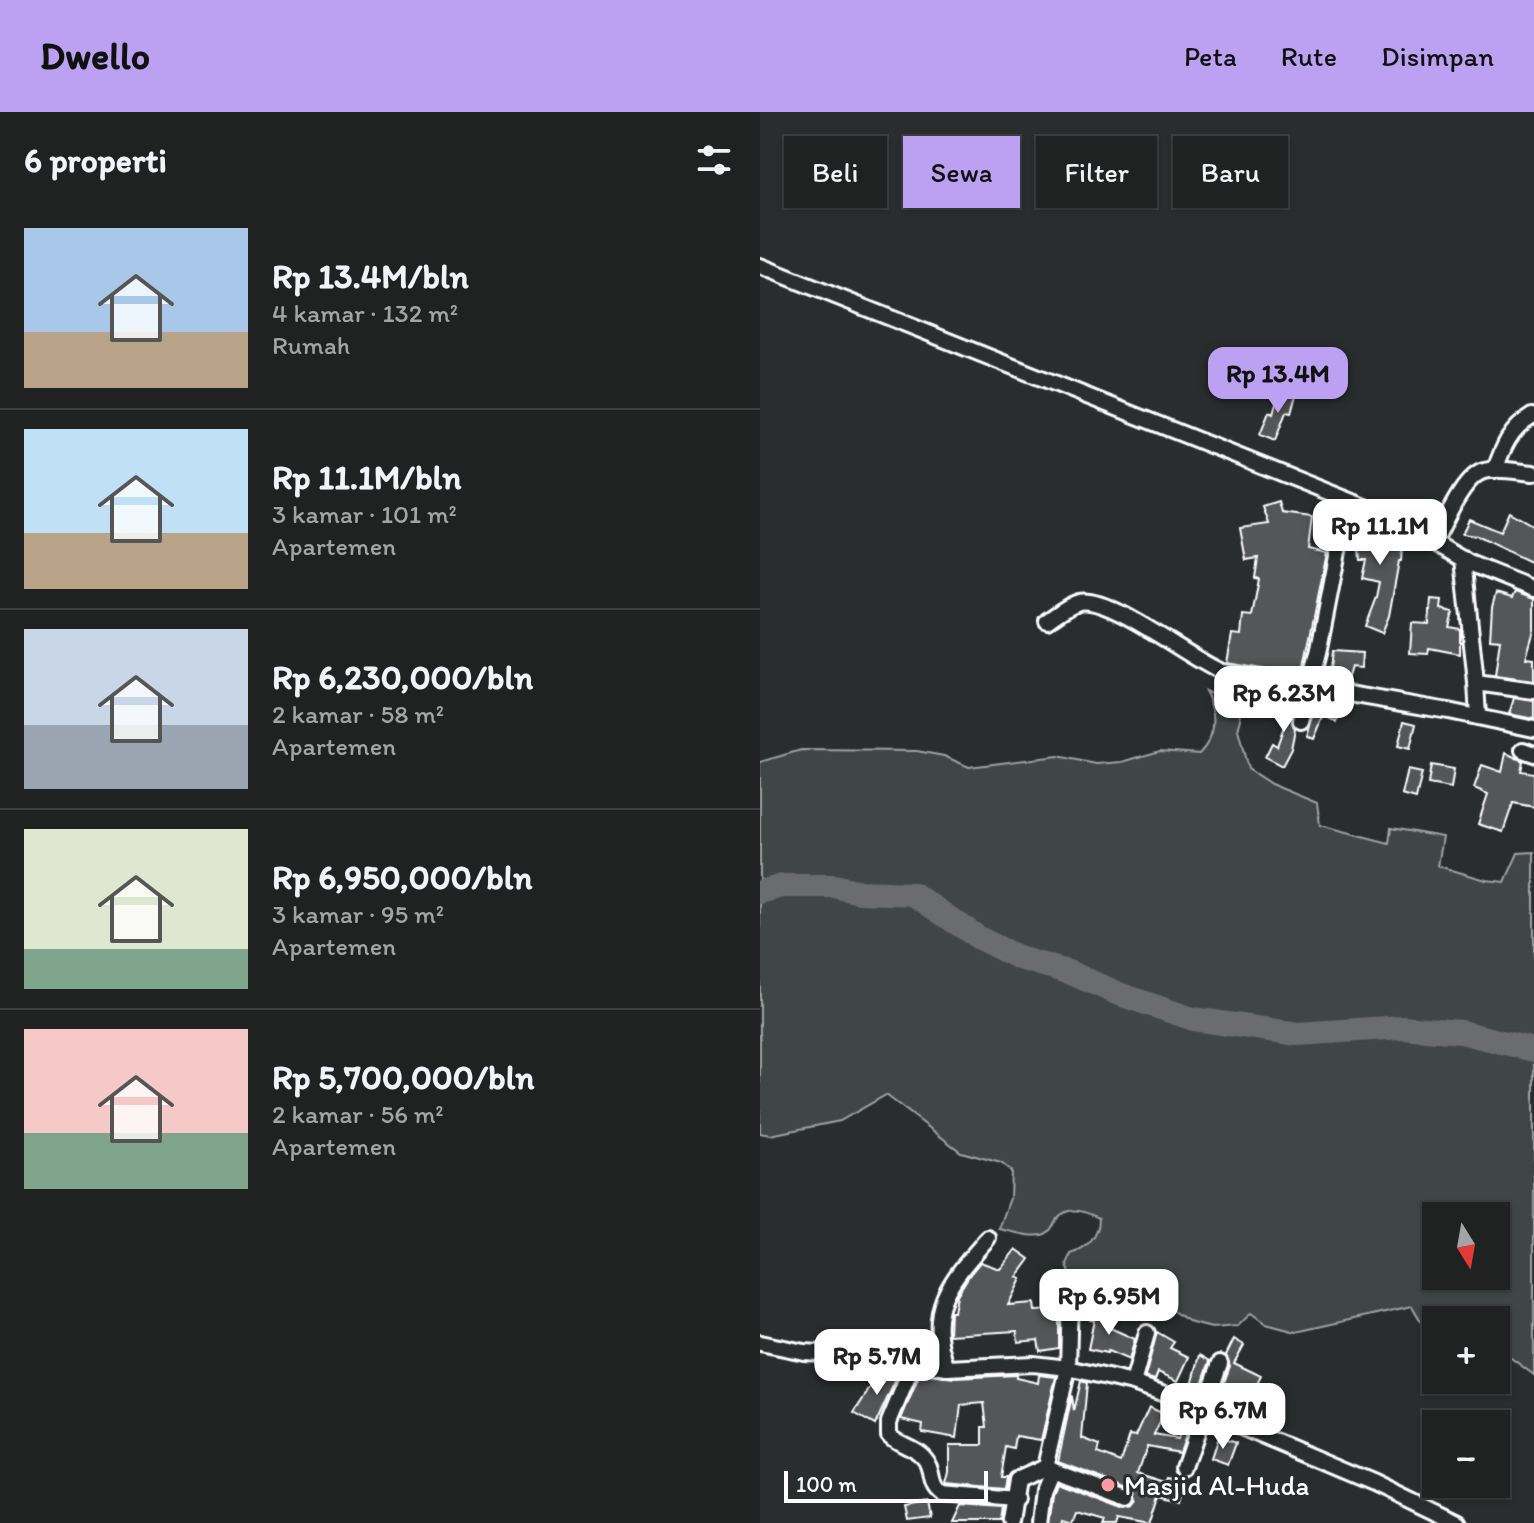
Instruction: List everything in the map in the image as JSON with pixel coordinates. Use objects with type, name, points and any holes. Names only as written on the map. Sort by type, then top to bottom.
[{"type":"street","points":[[760,266],[1391,517],[1463,559],[1534,589]]},
{"type":"street","points":[[1495,470],[1511,434],[1532,416]]},
{"type":"street","points":[[1434,542],[1466,484],[1479,472],[1534,473]]},
{"type":"street","points":[[1301,721],[1348,500]]},
{"type":"street","points":[[1463,559],[1478,717]]},
{"type":"street","points":[[1047,621],[1079,602],[1096,603],[1160,634],[1215,669],[1534,729]]},
{"type":"street","points":[[1476,683],[1534,691]]},
{"type":"street","points":[[947,1368],[936,1328],[942,1304],[967,1263],[988,1238]]},
{"type":"street","points":[[1038,1523],[1068,1368],[1070,1296]]},
{"type":"street","points":[[1133,1383],[1147,1333]]},
{"type":"street","points":[[760,1343],[804,1352],[947,1368],[1033,1364],[1068,1368],[1133,1383],[1205,1408],[1457,1523]]},
{"type":"street","points":[[914,1362],[889,1422],[889,1435],[895,1441],[912,1446],[922,1456],[929,1466],[934,1487],[941,1494],[1015,1500]]},
{"type":"street","points":[[1184,1467],[1220,1363]]},
{"type":"street","points":[[1009,1523],[1016,1480],[1048,1468],[1128,1498]]},
{"type":"shaded area","points":[[1205,691],[1237,706],[1241,719],[1238,730],[1248,769],[1271,784],[1317,803],[1320,825],[1389,843],[1391,828],[1443,837],[1438,866],[1486,880],[1505,882],[1518,853],[1534,852],[1534,1375],[1510,1357],[1510,1306],[1422,1306],[1422,1323],[1412,1306],[1296,1332],[1266,1324],[1251,1313],[1238,1326],[1212,1328],[1192,1323],[1171,1310],[1159,1309],[1134,1315],[1089,1295],[1071,1277],[1067,1265],[1071,1254],[1091,1241],[1099,1218],[1077,1211],[1066,1212],[1061,1214],[1050,1231],[1040,1235],[999,1229],[1010,1198],[1011,1171],[1001,1163],[961,1152],[886,1095],[840,1121],[770,1135],[760,1133],[760,762],[801,750],[917,751],[944,756],[969,767],[1058,756],[1096,764],[1122,762],[1160,751],[1199,754],[1212,732],[1212,707]]},
{"type":"building","points":[[1280,390],[1296,395],[1291,413],[1286,412],[1275,441],[1260,435],[1269,412],[1273,414]]},
{"type":"building","points":[[1279,502],[1282,513],[1312,517],[1308,549],[1327,553],[1302,676],[1227,663],[1232,634],[1241,635],[1243,615],[1252,616],[1259,579],[1255,578],[1258,558],[1246,560],[1240,528],[1269,524],[1263,507]]},
{"type":"building","points":[[1509,512],[1534,526],[1534,564],[1476,536],[1462,534],[1469,519],[1500,532]]},
{"type":"building","points":[[1356,515],[1374,521],[1375,530],[1397,532],[1403,536],[1401,561],[1389,616],[1382,633],[1365,626],[1379,582],[1362,578],[1366,560],[1360,560]]},
{"type":"building","points":[[1515,592],[1534,599],[1534,630],[1526,658],[1534,659],[1534,681],[1495,676],[1500,640],[1490,639],[1492,607],[1496,593],[1512,598]]},
{"type":"building","points":[[1431,599],[1442,600],[1441,609],[1453,612],[1449,627],[1460,629],[1460,654],[1429,648],[1428,654],[1410,653],[1412,623],[1429,624]]},
{"type":"building","points":[[1332,651],[1362,653],[1361,668],[1351,667],[1346,683],[1324,680],[1330,669]]},
{"type":"building","points":[[1287,693],[1297,695],[1291,719],[1295,729],[1291,749],[1282,766],[1265,757],[1272,743],[1277,746],[1289,712],[1281,710]]},
{"type":"building","points":[[1514,698],[1534,701],[1534,719],[1509,714]]},
{"type":"building","points":[[1318,699],[1340,703],[1339,706],[1344,709],[1337,722],[1324,715],[1314,739],[1307,736]]},
{"type":"building","points":[[1404,721],[1416,724],[1410,749],[1398,746]]},
{"type":"building","points":[[1506,753],[1523,761],[1521,771],[1534,773],[1534,807],[1513,803],[1503,832],[1478,824],[1488,794],[1474,788],[1482,765],[1502,772]]},
{"type":"building","points":[[1431,765],[1454,769],[1451,788],[1428,784]]},
{"type":"building","points":[[1408,770],[1422,773],[1416,799],[1402,795]]},
{"type":"building","points":[[1016,1249],[1030,1259],[1017,1277],[1021,1279],[1008,1305],[1034,1303],[1035,1311],[1059,1310],[1059,1348],[1040,1351],[1038,1340],[1018,1342],[1017,1331],[949,1335],[950,1312],[954,1312],[957,1295],[970,1274],[980,1262],[1000,1269]]},
{"type":"building","points":[[1090,1310],[1109,1310],[1108,1327],[1135,1339],[1129,1360],[1108,1351],[1088,1349],[1094,1320],[1090,1320]]},
{"type":"building","points":[[1157,1332],[1174,1342],[1170,1348],[1189,1357],[1178,1381],[1158,1372],[1155,1380],[1145,1377]]},
{"type":"building","points":[[1234,1339],[1244,1345],[1234,1363],[1261,1376],[1242,1414],[1217,1402],[1230,1366],[1226,1355]]},
{"type":"building","points":[[1200,1355],[1210,1361],[1198,1395],[1190,1392]]},
{"type":"building","points":[[883,1368],[898,1375],[875,1425],[854,1413]]},
{"type":"building","points":[[920,1374],[955,1378],[1016,1375],[1016,1378],[1038,1383],[1039,1375],[1056,1377],[1041,1440],[1016,1436],[1014,1449],[1006,1447],[1001,1477],[1006,1477],[1004,1489],[946,1484],[949,1445],[983,1445],[983,1427],[987,1427],[984,1403],[961,1405],[957,1438],[922,1432],[923,1424],[901,1419]]},
{"type":"building","points":[[1081,1381],[1087,1383],[1082,1438],[1100,1445],[1098,1453],[1121,1462],[1130,1435],[1136,1436],[1149,1407],[1164,1414],[1154,1435],[1177,1439],[1185,1412],[1192,1414],[1179,1452],[1147,1446],[1138,1473],[1167,1482],[1169,1477],[1186,1481],[1181,1500],[1161,1495],[1152,1523],[1119,1517],[1117,1523],[1103,1523],[1105,1518],[1077,1510],[1073,1520],[1063,1517],[1061,1523],[1048,1522],[1056,1482],[1125,1508],[1134,1506],[1138,1501],[1132,1489],[1058,1461],[1072,1396],[1074,1411]]},
{"type":"building","points":[[1218,1437],[1236,1443],[1228,1465],[1211,1459]]},
{"type":"building","points":[[927,1503],[930,1518],[907,1521],[904,1507]]},
{"type":"building","points":[[960,1506],[1001,1509],[999,1523],[952,1523]]},
{"type":"waterway","points":[[760,892],[782,886],[834,886],[860,892],[913,894],[979,938],[1019,958],[1071,973],[1119,994],[1193,1019],[1298,1034],[1402,1027],[1461,1032],[1534,1050]]},
{"type":"place","name":"Masjid Al-Huda","points":[[1108,1485]]}]
